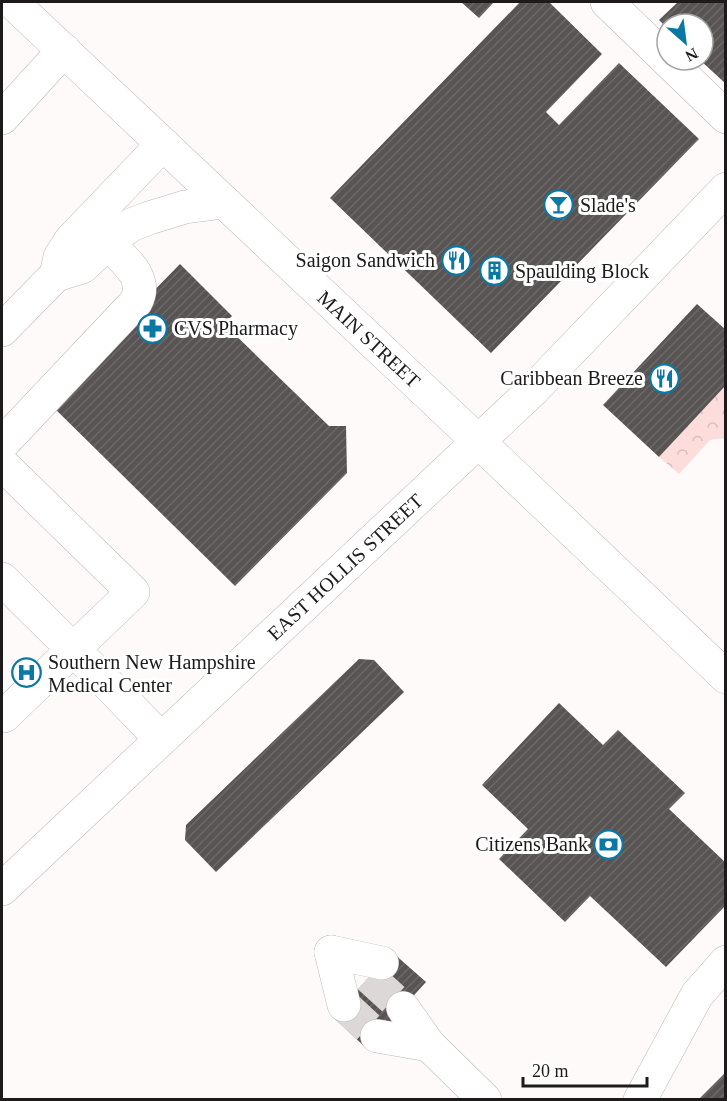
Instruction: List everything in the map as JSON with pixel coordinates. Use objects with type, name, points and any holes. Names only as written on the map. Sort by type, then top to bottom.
[{"type":"main road","name":"MAIN STREET","points":[[12,2],[479,441],[726,677]]},
{"type":"main road","points":[[607,2],[726,117]]},
{"type":"main road","points":[[2,118],[64,50]]},
{"type":"main road","points":[[56,275],[60,257],[71,240],[163,144]]},
{"type":"main road","name":"EAST HOLLIS STREET","points":[[2,889],[533,390],[726,189]]},
{"type":"main road","points":[[2,330],[56,275],[81,267],[131,225],[185,207],[224,202]]},
{"type":"main road","points":[[2,444],[140,296],[136,272],[107,243]]},
{"type":"main road","points":[[2,464],[133,592],[2,724]]},
{"type":"main road","points":[[2,579],[161,739]]},
{"type":"main road","points":[[331,952],[363,984],[331,952]]},
{"type":"main road","points":[[640,1100],[697,995],[726,962]]},
{"type":"main road","points":[[429,1045],[397,1015],[485,1100]]},
{"type":"green space","points":[[725,385],[725,438],[710,440],[679,474],[659,457]]},
{"type":"building","points":[[461,2],[494,2],[479,18]]},
{"type":"building","points":[[520,2],[549,2],[602,54],[546,112],[559,125],[619,63],[699,139],[491,353],[330,198]]},
{"type":"building","points":[[678,2],[726,2],[726,84],[713,72],[715,72],[715,12],[667,12]]},
{"type":"building","name":"CVS Pharmacy","points":[[180,264],[232,316],[224,324],[329,426],[346,426],[347,473],[235,586],[50,404],[130,315]]},
{"type":"building","name":"Caribbean Breeze","points":[[697,304],[726,330],[726,385],[659,457],[603,405]]},
{"type":"building","points":[[359,659],[374,660],[404,692],[216,872],[185,840],[186,825]]},
{"type":"building","name":"Citizens Bank","points":[[559,703],[603,745],[618,730],[685,793],[669,809],[726,863],[726,905],[666,967],[590,896],[565,922],[499,859],[528,829],[482,785]]},
{"type":"building","points":[[392,952],[426,982],[366,1048],[333,1017]]},
{"type":"building","points":[[726,1072],[726,1100],[698,1100]]},
{"type":"tunnel","points":[[369,977],[403,1008]]},
{"type":"tunnel","points":[[344,1005],[377,1036]]},
{"type":"place","name":"Slade's","points":[[559,205]]},
{"type":"place","name":"Saigon Sandwich","points":[[456,260]]},
{"type":"place","name":"Spaulding Block","points":[[494,271]]},
{"type":"place","name":"CVS Pharmacy","points":[[153,328]]},
{"type":"place","name":"Caribbean Breeze","points":[[664,378]]},
{"type":"place","name":"Southern New Hampshire Medical Center","points":[[27,673]]},
{"type":"place","name":"Citizens Bank","points":[[609,844]]}]
